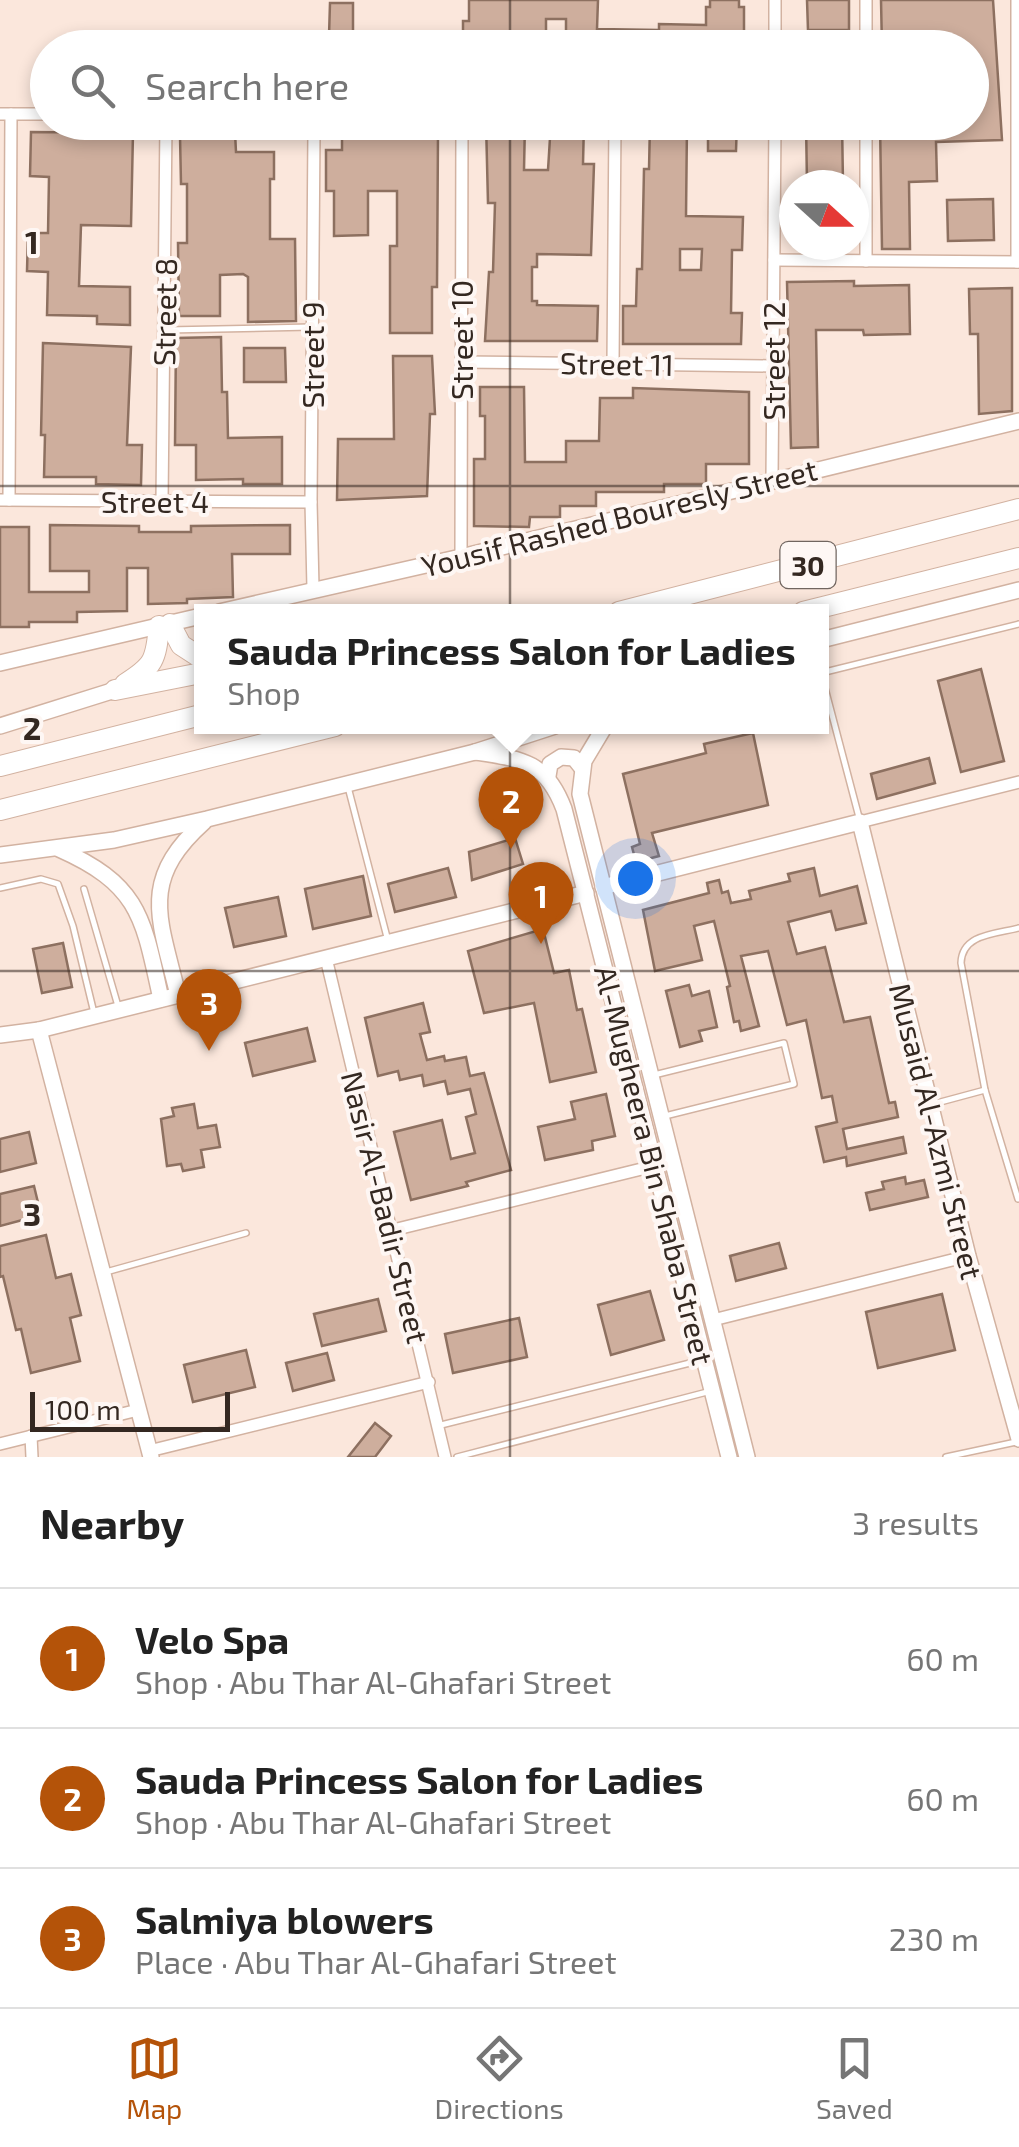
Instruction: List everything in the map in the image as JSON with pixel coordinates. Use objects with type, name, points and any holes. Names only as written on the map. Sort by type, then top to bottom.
[{"type":"highway","name":"30","points":[[651,604],[1019,511]]},
{"type":"highway","name":"30","points":[[829,606],[1019,558]]},
{"type":"highway","points":[[164,625],[194,653]]},
{"type":"highway","points":[[115,690],[151,665],[164,625]]},
{"type":"highway","points":[[115,690],[194,674]]},
{"type":"highway","points":[[0,766],[194,718]]},
{"type":"highway","points":[[0,810],[303,734]]},
{"type":"street","points":[[775,0],[775,30]]},
{"type":"street","points":[[866,0],[866,30]]},
{"type":"street","points":[[866,260],[1018,262],[1017,0]]},
{"type":"street","points":[[4,500],[6,114]]},
{"type":"street","name":"Street 8","points":[[162,501],[166,140]]},
{"type":"street","name":"Street 9","points":[[313,588],[310,502],[314,140]]},
{"type":"street","name":"Street 10","points":[[461,557],[462,140]]},
{"type":"street","points":[[613,363],[615,140]]},
{"type":"street","name":"Street 12","points":[[772,479],[775,140]]},
{"type":"street","points":[[866,140],[866,170]]},
{"type":"street","points":[[774,260],[779,260]]},
{"type":"street","name":"Street 11","points":[[462,362],[772,366]]},
{"type":"street","name":"Yousif Rashed Bouresly Street","points":[[250,604],[461,557],[1019,420]]},
{"type":"street","name":"Street 4","points":[[4,500],[310,502]]},
{"type":"street","points":[[829,638],[1019,590]]},
{"type":"street","points":[[0,663],[194,618]]},
{"type":"street","points":[[0,726],[115,690]]},
{"type":"street","points":[[0,856],[114,840],[207,819],[475,752],[530,734]]},
{"type":"street","points":[[582,768],[588,750],[600,734]]},
{"type":"street","points":[[475,752],[525,761],[548,776],[550,764],[561,757],[574,758],[582,768]]},
{"type":"street","name":"Al-Mugheera Bin Shaba Street","points":[[582,768],[580,794],[748,1457]]},
{"type":"street","name":"Al-Mugheera Bin Shaba Street","points":[[548,776],[564,809],[729,1457]]},
{"type":"street","points":[[603,887],[1019,782]]},
{"type":"street","points":[[178,995],[158,898],[168,861],[178,844],[207,819]]},
{"type":"street","name":"Musaid Al-Azmi Street","points":[[860,822],[968,1256],[1019,1440]]},
{"type":"street","points":[[55,848],[105,872],[127,896],[149,944],[161,999]]},
{"type":"street","points":[[0,1034],[39,1030],[586,893]]},
{"type":"street","name":"Nasir Al-Badir Street","points":[[326,958],[444,1457]]},
{"type":"street","points":[[39,1030],[150,1454],[428,1382]]},
{"type":"street","points":[[389,1231],[674,1161]]},
{"type":"street","points":[[714,1320],[968,1256]]},
{"type":"street","points":[[0,1444],[138,1410]]},
{"type":"street","points":[[31,1436],[32,1457]]},
{"type":"lane","points":[[164,330],[312,327]]},
{"type":"lane","points":[[829,671],[1019,624]]},
{"type":"lane","points":[[829,704],[860,822]]},
{"type":"lane","points":[[348,784],[388,942]]},
{"type":"lane","points":[[0,888],[41,879],[58,884],[74,926],[94,1016]]},
{"type":"lane","points":[[84,888],[119,1010]]},
{"type":"lane","points":[[1018,1198],[985,1090],[960,963],[968,942],[1019,928]]},
{"type":"lane","points":[[652,1076],[784,1043],[794,1084],[662,1117]]},
{"type":"lane","points":[[930,1105],[985,1090]]},
{"type":"lane","points":[[103,1273],[246,1233]]},
{"type":"lane","points":[[438,1426],[704,1359]]},
{"type":"lane","points":[[458,1457],[712,1391]]},
{"type":"lane","points":[[946,1457],[1019,1440]]},
{"type":"building","points":[[469,0],[598,0],[597,29],[659,30],[566,30],[566,19],[546,19],[546,30],[463,30],[463,21],[469,21]]},
{"type":"building","points":[[710,0],[739,0],[739,7],[744,7],[744,30],[659,30],[659,24],[706,25]]},
{"type":"building","points":[[807,0],[849,0],[849,30],[808,30]]},
{"type":"building","points":[[881,0],[993,0],[1002,140],[936,142],[937,181],[909,182],[910,249],[882,249],[880,140],[989,140],[989,30],[882,30]]},
{"type":"building","points":[[330,3],[353,3],[353,30],[329,30]]},
{"type":"building","points":[[31,140],[133,140],[131,226],[81,225],[79,286],[130,287],[130,325],[97,324],[97,316],[47,315],[48,272],[27,271],[28,233],[48,233],[49,177],[30,176]]},
{"type":"building","points":[[180,140],[235,140],[236,152],[274,152],[270,239],[295,239],[296,321],[248,322],[248,277],[243,274],[220,275],[220,316],[179,316],[178,243],[187,243],[187,184],[181,184]]},
{"type":"building","points":[[342,140],[438,140],[437,287],[432,287],[432,333],[390,333],[390,246],[397,246],[397,191],[368,191],[368,235],[334,236],[334,191],[326,191],[326,150],[342,150]]},
{"type":"building","points":[[486,140],[525,140],[524,170],[548,170],[550,140],[584,140],[583,164],[594,164],[591,255],[537,254],[537,267],[532,267],[532,301],[537,301],[537,305],[598,306],[597,341],[485,341],[495,203],[488,203]]},
{"type":"building","points":[[650,140],[687,140],[686,216],[743,217],[742,250],[732,250],[731,313],[742,313],[741,344],[623,344],[623,306],[636,306],[637,269],[642,269],[644,169],[649,169]],"holes":[[[680,249],[702,249],[701,270],[680,270]]]},
{"type":"building","points":[[708,140],[736,140],[736,151],[708,151]]},
{"type":"building","points":[[806,140],[842,140],[843,170],[807,170]]},
{"type":"building","points":[[993,199],[994,240],[948,241],[947,200]]},
{"type":"building","points":[[854,281],[854,286],[909,285],[910,334],[816,330],[818,447],[791,448],[787,282]]},
{"type":"building","points":[[1012,288],[1012,411],[979,414],[978,334],[970,334],[969,289]]},
{"type":"building","points":[[221,337],[228,438],[282,437],[282,484],[243,484],[243,479],[196,480],[196,445],[175,445],[176,338]]},
{"type":"building","points":[[43,343],[131,347],[127,445],[142,445],[141,485],[96,484],[96,477],[44,477]]},
{"type":"building","points":[[244,348],[285,348],[286,382],[244,382]]},
{"type":"building","points":[[393,356],[432,356],[435,414],[430,414],[427,496],[337,500],[338,439],[394,439]]},
{"type":"building","points":[[480,387],[524,387],[525,462],[566,462],[566,441],[599,441],[600,398],[633,398],[633,388],[749,392],[749,464],[706,464],[706,484],[664,484],[664,492],[596,492],[596,506],[560,506],[560,517],[530,517],[529,527],[474,526],[474,459],[485,459]]},
{"type":"building","points":[[50,525],[139,526],[139,532],[191,532],[191,526],[290,525],[290,554],[232,554],[233,597],[148,604],[148,568],[127,568],[127,611],[77,612],[77,622],[29,622],[29,627],[0,627],[0,527],[29,527],[29,592],[89,592],[89,571],[50,571]]},
{"type":"building","points":[[981,669],[1004,761],[961,772],[938,681]]},
{"type":"building","points":[[753,734],[768,805],[652,833],[659,856],[636,862],[632,847],[640,844],[623,774],[706,753],[704,744]]},
{"type":"building","points":[[929,758],[935,783],[877,799],[871,774]]},
{"type":"building","points":[[515,838],[523,864],[472,880],[469,852]]},
{"type":"building","points":[[448,868],[456,897],[395,912],[388,884]]},
{"type":"building","points":[[814,868],[820,896],[857,886],[866,923],[836,930],[831,911],[788,922],[797,954],[825,947],[844,1022],[870,1017],[889,1103],[895,1102],[898,1117],[843,1129],[847,1149],[903,1137],[906,1153],[847,1166],[846,1157],[824,1162],[816,1127],[837,1122],[832,1096],[822,1098],[806,1020],[787,1025],[768,951],[741,956],[759,1026],[741,1031],[739,1021],[734,1022],[727,987],[730,986],[714,921],[694,926],[702,960],[655,971],[643,910],[709,893],[707,883],[719,880],[722,893],[728,891],[731,903],[751,899],[749,891],[790,881],[788,874]]},
{"type":"building","points":[[363,876],[371,916],[313,929],[305,889]]},
{"type":"building","points":[[278,897],[286,936],[234,947],[225,908]]},
{"type":"building","points":[[543,929],[554,973],[569,970],[596,1072],[550,1082],[534,1003],[484,1013],[468,951]]},
{"type":"building","points":[[63,943],[72,987],[42,993],[33,949]]},
{"type":"building","points":[[689,985],[692,996],[709,991],[717,1027],[699,1031],[702,1041],[680,1047],[666,991]]},
{"type":"building","points":[[423,1003],[430,1032],[420,1034],[427,1060],[466,1057],[470,1076],[484,1073],[511,1170],[411,1200],[394,1132],[442,1120],[451,1159],[475,1153],[466,1117],[476,1114],[470,1089],[448,1094],[445,1081],[424,1086],[422,1075],[400,1080],[398,1071],[378,1076],[365,1018]]},
{"type":"building","points":[[307,1028],[315,1061],[253,1076],[245,1043]]},
{"type":"building","points":[[606,1094],[615,1136],[592,1141],[593,1150],[545,1160],[538,1127],[575,1119],[571,1102]]},
{"type":"building","points":[[194,1104],[198,1128],[216,1125],[220,1147],[201,1150],[204,1167],[183,1171],[181,1164],[167,1166],[161,1119],[174,1116],[172,1108]]},
{"type":"building","points":[[29,1132],[36,1163],[0,1172],[0,1139]]},
{"type":"building","points":[[905,1177],[906,1184],[924,1180],[928,1197],[870,1210],[866,1193],[884,1189],[882,1182]]},
{"type":"building","points":[[34,1186],[41,1215],[0,1226],[0,1194]]},
{"type":"building","points":[[46,1235],[56,1278],[71,1274],[81,1315],[70,1318],[80,1361],[31,1373],[21,1329],[16,1330],[3,1276],[0,1277],[0,1246]]},
{"type":"building","points":[[779,1243],[786,1268],[736,1281],[730,1256]]},
{"type":"building","points":[[650,1291],[664,1340],[611,1355],[598,1305]]},
{"type":"building","points":[[942,1294],[955,1350],[878,1368],[866,1312]]},
{"type":"building","points":[[378,1299],[386,1331],[322,1346],[314,1314]]},
{"type":"building","points":[[519,1318],[527,1357],[453,1373],[445,1334]]},
{"type":"building","points":[[246,1350],[255,1387],[193,1402],[184,1365]]},
{"type":"building","points":[[327,1353],[334,1380],[293,1391],[286,1363]]},
{"type":"building","points":[[375,1423],[391,1436],[375,1457],[348,1457]]},
{"type":"place","name":"Sauda Princess Salon for Ladies","points":[[511,849]]},
{"type":"place","name":"Velo Spa","points":[[541,944]]},
{"type":"place","name":"Salmiya blowers","points":[[209,1051]]}]
